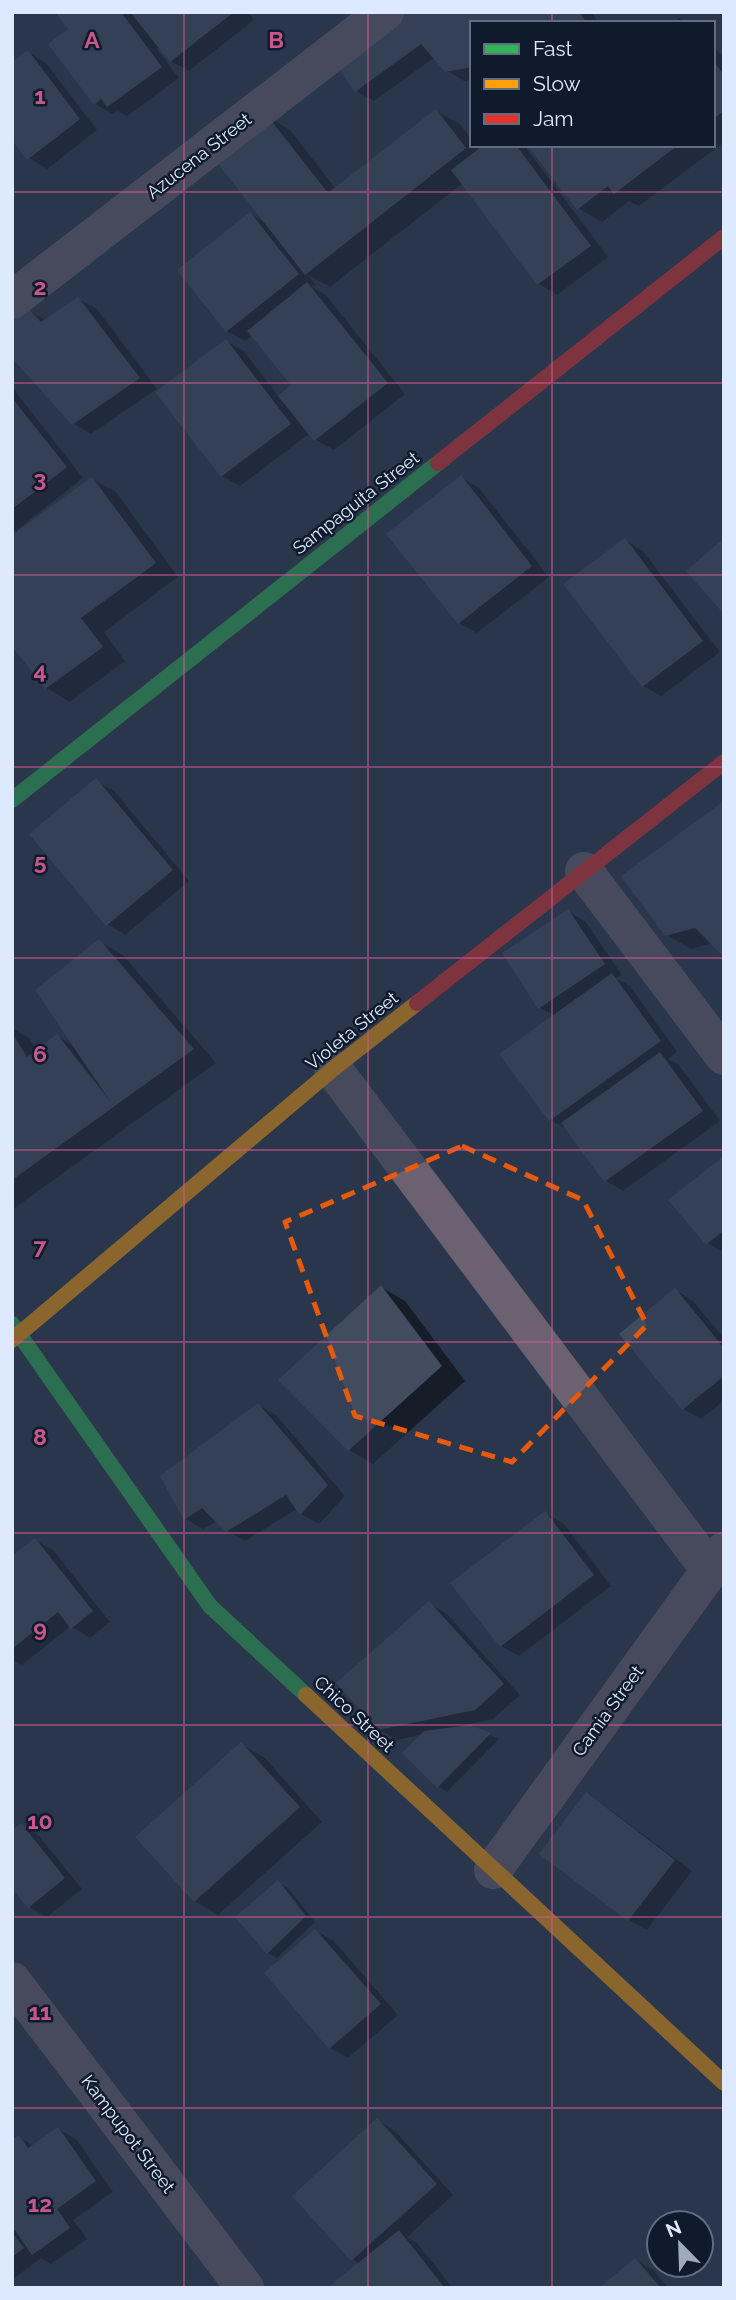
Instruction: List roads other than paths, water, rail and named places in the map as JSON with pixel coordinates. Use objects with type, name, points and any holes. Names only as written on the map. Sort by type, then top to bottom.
[{"type":"street","name":"Azucena Street","points":[[12,300],[385,12]]},
{"type":"street","name":"Sampaguita Street","points":[[12,800],[724,237]]},
{"type":"street","name":"Violeta Street","points":[[15,1333],[333,1069],[724,762]]},
{"type":"street","points":[[584,872],[724,1056]]},
{"type":"street","points":[[333,1069],[717,1561]]},
{"type":"street","name":"Chico Street","points":[[15,1333],[210,1606],[724,2084]]},
{"type":"street","name":"Camia Street","points":[[493,1870],[717,1561]]},
{"type":"street","name":"Kampupot Street","points":[[12,1981],[245,2288]]}]
